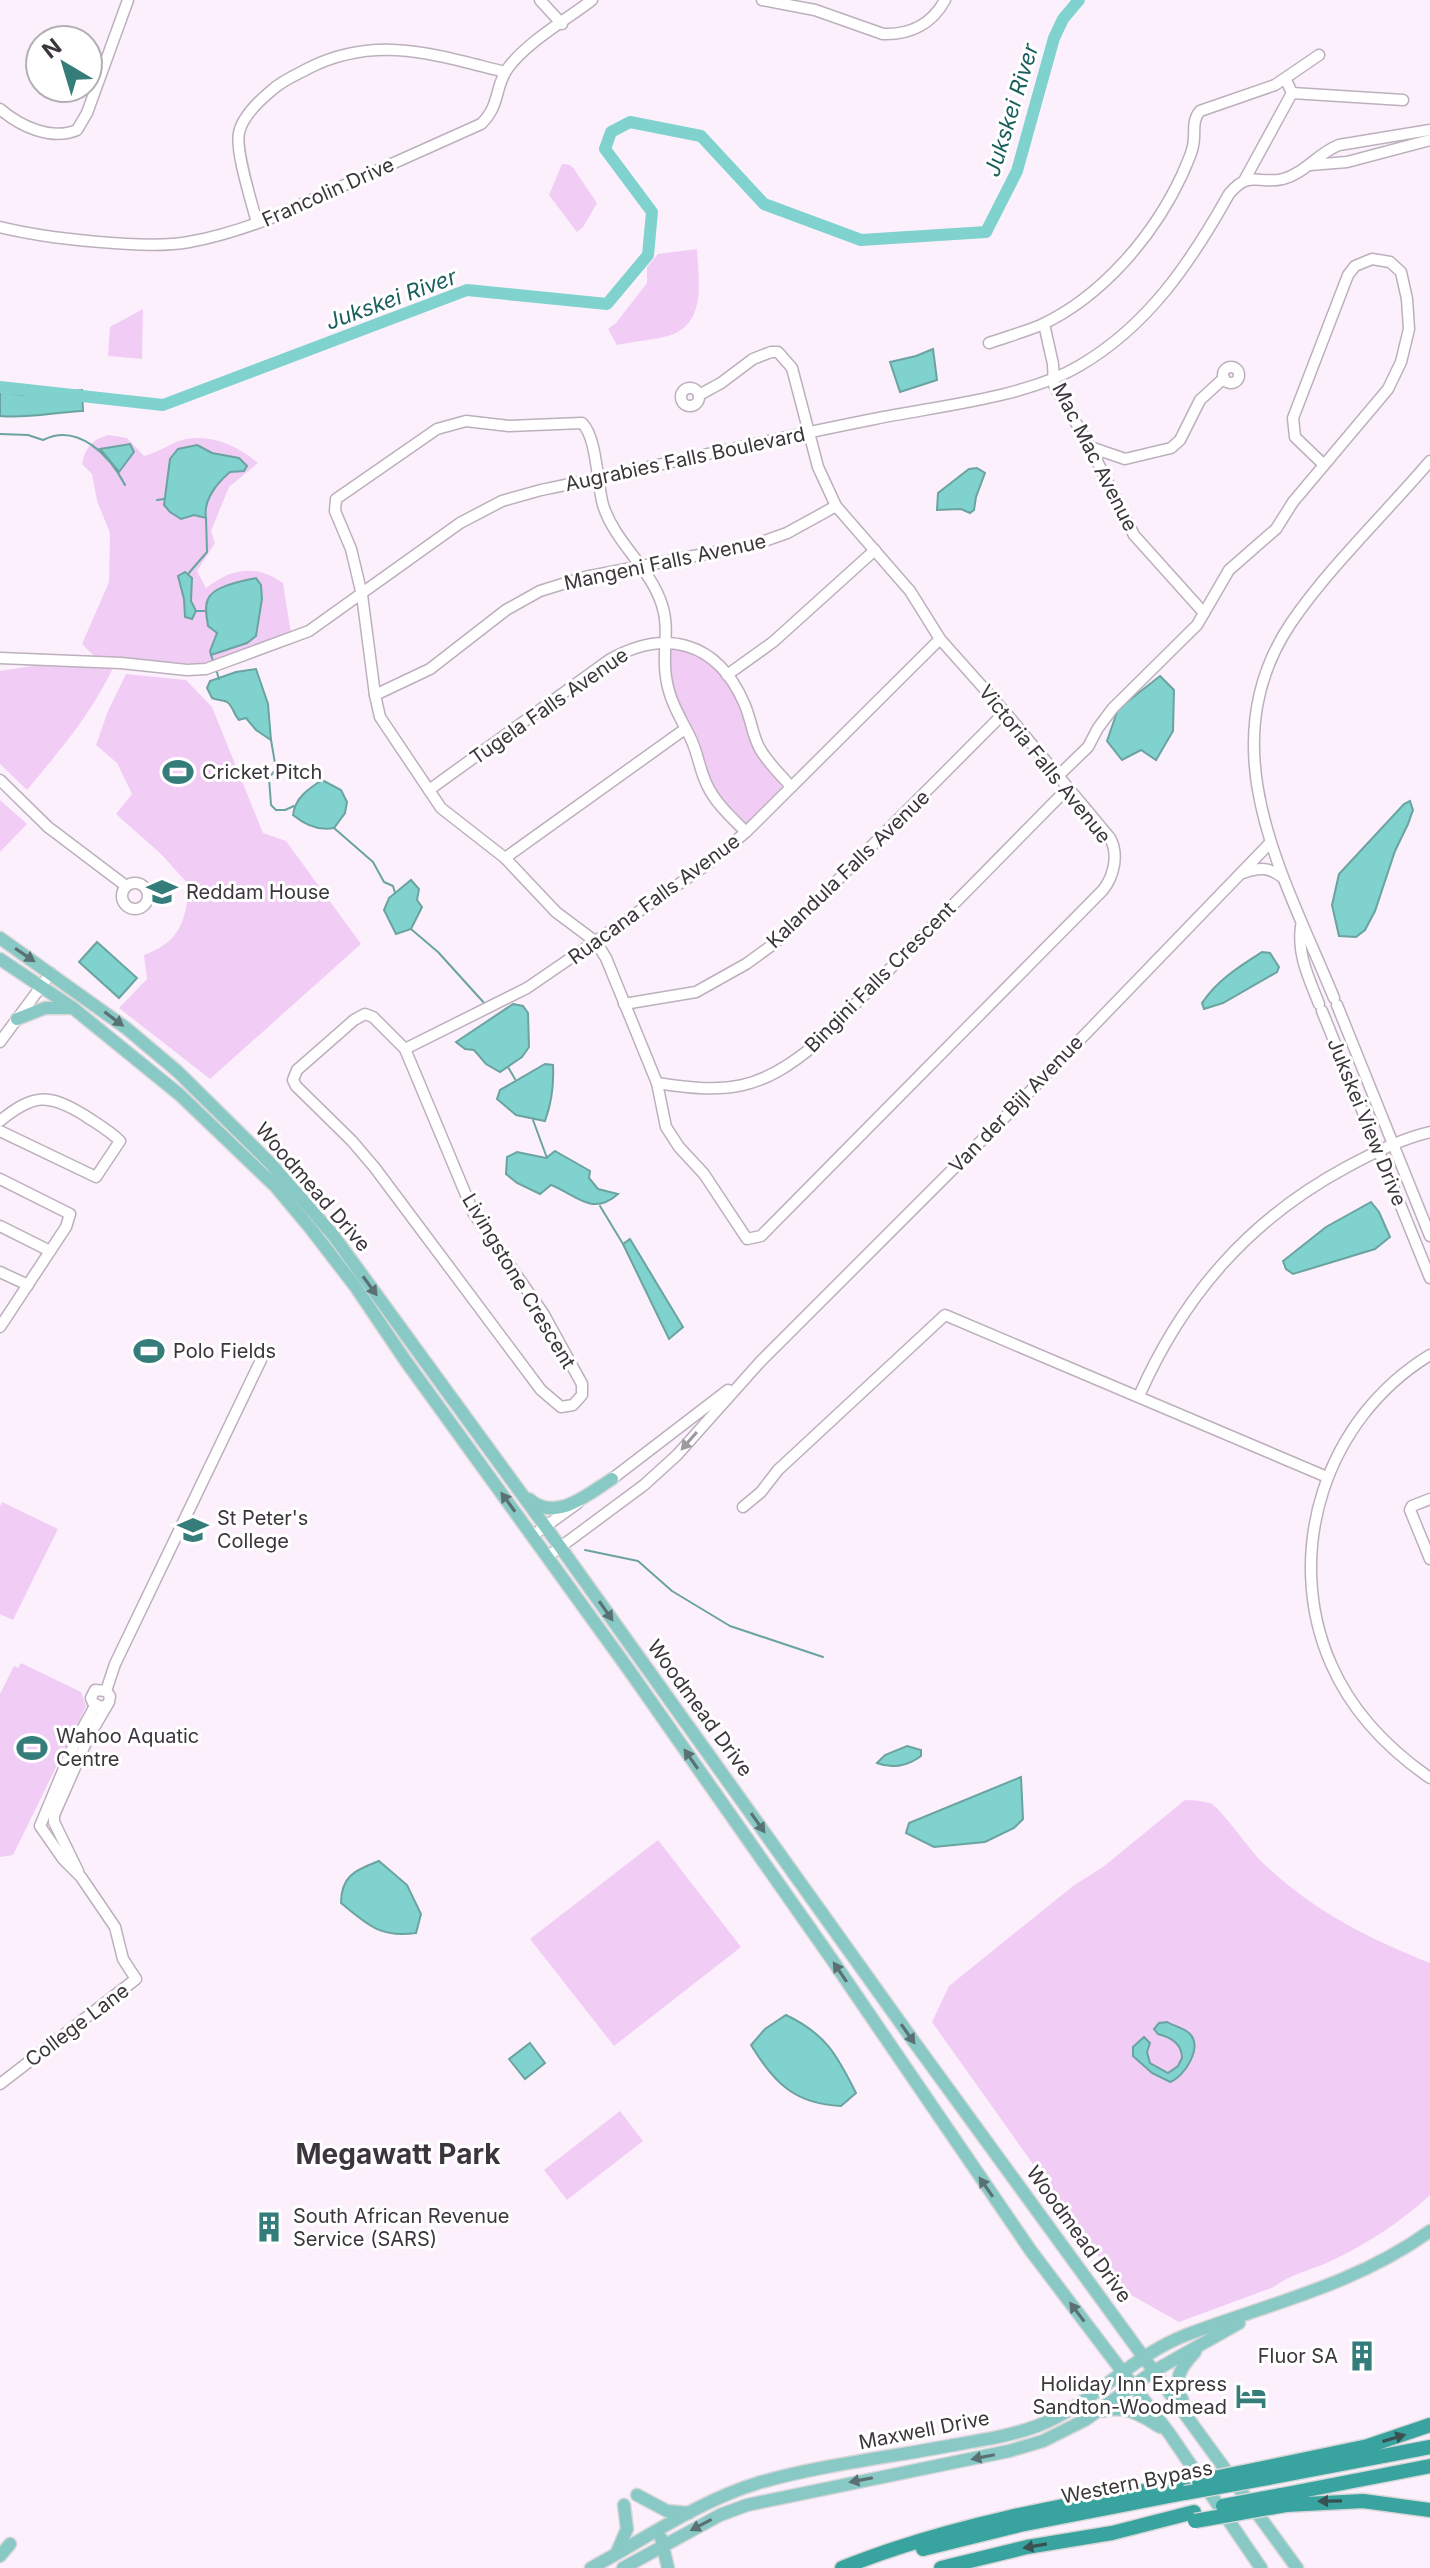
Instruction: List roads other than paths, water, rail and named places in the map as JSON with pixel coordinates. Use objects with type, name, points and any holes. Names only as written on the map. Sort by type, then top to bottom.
[{"type":"highway","points":[[1266,2473],[1368,2446],[1430,2425]]},
{"type":"highway","name":"Western Bypass","points":[[855,2568],[1020,2525],[1184,2488],[1430,2447]]},
{"type":"highway","name":"Western Bypass","points":[[941,2568],[1027,2547],[1284,2500],[1430,2466]]},
{"type":"highway","points":[[842,2568],[880,2553],[1018,2515],[1184,2488]]},
{"type":"highway","points":[[1284,2500],[1363,2501],[1430,2510]]},
{"type":"main road","name":"Woodmead Drive","points":[[0,938],[126,1028],[177,1071],[271,1164],[333,1235],[1297,2568]]},
{"type":"main road","name":"Woodmead Drive","points":[[0,959],[73,1008],[180,1095],[284,1197],[355,1286],[833,1961],[1023,2239],[1169,2433],[1261,2568]]},
{"type":"main road","points":[[17,1019],[45,1008],[73,1008]]},
{"type":"main road","points":[[518,1489],[536,1505],[558,1509],[574,1503],[612,1479]]},
{"type":"main road","name":"Maxwell Drive","points":[[591,2568],[725,2495],[761,2482],[994,2438],[1034,2427],[1075,2407],[1145,2357],[1177,2339],[1256,2313],[1368,2269],[1430,2231]]},
{"type":"main road","name":"Maxwell Drive","points":[[624,2568],[720,2515],[747,2505],[1009,2451],[1052,2437],[1085,2420],[1154,2371],[1256,2313]]},
{"type":"main road","points":[[1191,2420],[1178,2391],[1177,2376],[1182,2366],[1206,2342]]},
{"type":"main road","points":[[1085,2420],[1107,2410],[1125,2409],[1140,2414],[1169,2433]]},
{"type":"main road","points":[[637,2495],[667,2511],[691,2513]]},
{"type":"main road","points":[[616,2555],[623,2545],[627,2529],[624,2505]]},
{"type":"main road","points":[[658,2531],[660,2568]]},
{"type":"main road","points":[[645,2538],[658,2548],[668,2568]]},
{"type":"main road","points":[[0,2556],[10,2544]]},
{"type":"main road","points":[[624,2568],[641,2565],[649,2568]]},
{"type":"street","points":[[0,109],[30,128],[61,135],[77,130],[87,113],[128,0]]},
{"type":"street","points":[[540,0],[562,24]]},
{"type":"street","name":"Francolin Drive","points":[[0,227],[86,239],[169,244],[208,238],[257,223],[481,124],[494,109],[505,72],[533,45],[592,0]]},
{"type":"street","points":[[762,0],[815,10],[883,34],[894,34],[922,25],[945,0]]},
{"type":"street","points":[[257,223],[239,134],[258,103],[285,80],[331,57],[359,50],[400,49],[428,53],[505,72]]},
{"type":"street","points":[[989,343],[1044,324],[1097,286],[1147,233],[1173,192],[1190,157],[1196,115],[1205,108],[1262,91],[1286,80],[1319,55]]},
{"type":"street","points":[[1286,80],[1292,93],[1403,100]]},
{"type":"street","name":"Augrabies Falls Boulevard","points":[[0,667],[5,659],[76,660],[206,669],[309,631],[480,511],[502,501],[597,478],[988,396],[1053,379],[1107,348],[1150,310],[1175,280],[1229,194],[1245,179],[1292,93]]},
{"type":"street","points":[[1245,179],[1281,179],[1310,165],[1329,149],[1430,130]]},
{"type":"street","points":[[1310,165],[1340,163],[1430,140]]},
{"type":"street","points":[[1363,141],[1366,157]]},
{"type":"street","points":[[1057,777],[1088,747],[1113,708],[1191,632],[1229,570],[1276,529],[1293,502],[1388,389],[1405,348],[1409,313],[1404,281],[1397,267],[1382,259],[1363,262],[1348,275],[1293,418],[1295,437],[1324,465]]},
{"type":"street","name":"Mac Mac Avenue","points":[[1044,324],[1056,390],[1090,447],[1134,535],[1204,613]]},
{"type":"street","name":"Victoria Falls Avenue","points":[[657,1083],[661,1116],[671,1137],[704,1174],[745,1238],[761,1236],[1107,885],[1113,871],[1113,842],[940,639],[910,591],[836,506],[818,467],[788,360],[778,352],[753,359],[699,395]]},
{"type":"street","points":[[1090,447],[1125,459],[1171,448],[1180,440],[1200,400],[1224,378]]},
{"type":"street","points":[[657,1083],[606,958],[596,942],[556,912],[505,858],[453,819],[429,790],[380,717],[362,595],[351,549],[334,501],[342,492],[437,429],[466,421],[509,426],[579,422],[586,426],[610,524],[663,605],[667,630],[665,677],[672,703],[709,789],[716,801],[746,832]]},
{"type":"street","name":"Jukskei View Drive","points":[[1430,461],[1305,604],[1278,644],[1258,701],[1253,750],[1257,790],[1270,843],[1301,926],[1322,968],[1430,1236]]},
{"type":"street","name":"Mangeni Falls Avenue","points":[[375,695],[430,669],[506,610],[540,591],[561,583],[769,540],[836,506]]},
{"type":"street","points":[[727,675],[773,642],[875,550]]},
{"type":"street","name":"Ruacana Falls Avenue","points":[[405,1049],[527,988],[708,864],[746,832],[940,639]]},
{"type":"street","points":[[666,641],[683,643],[699,651],[727,675],[744,702],[759,748],[791,787]]},
{"type":"street","name":"Tugela Falls Avenue","points":[[429,790],[609,660],[633,647],[666,641]]},
{"type":"street","name":"Kalandula Falls Avenue","points":[[624,1004],[696,992],[746,964],[775,943],[1005,712]]},
{"type":"street","points":[[505,858],[685,729]]},
{"type":"street","points":[[0,780],[48,827],[126,886]]},
{"type":"street","name":"Bingini Falls Crescent","points":[[657,1083],[719,1090],[739,1087],[793,1063],[817,1043],[1067,789]]},
{"type":"street","name":"Van der Bijl Avenue","points":[[547,1557],[658,1473],[760,1362],[1014,1108],[1270,843]]},
{"type":"street","points":[[1242,873],[1263,868],[1285,879]]},
{"type":"street","name":"Jukskei View Drive","points":[[1301,926],[1300,946],[1307,974],[1430,1278]]},
{"type":"street","points":[[1307,974],[1322,968]]},
{"type":"street","points":[[0,1042],[51,973]]},
{"type":"street","points":[[1322,1012],[1337,1006]]},
{"type":"street","name":"Livingstone Crescent","points":[[365,1014],[373,1017],[405,1049],[474,1214],[543,1313],[582,1384],[582,1395],[573,1405],[561,1407],[541,1390],[375,1168],[293,1080],[297,1070],[365,1014]]},
{"type":"street","points":[[0,1121],[22,1104],[41,1098],[60,1101],[120,1141],[96,1177],[0,1131]]},
{"type":"street","points":[[1139,1396],[1170,1332],[1188,1305],[1221,1265],[1282,1208],[1316,1184],[1378,1150],[1430,1132]]},
{"type":"street","points":[[0,1179],[70,1214],[66,1227],[2,1321]]},
{"type":"street","points":[[0,1226],[50,1251]]},
{"type":"street","points":[[0,1272],[28,1285]]},
{"type":"street","points":[[743,1507],[761,1492],[778,1470],[945,1315],[1327,1477]]},
{"type":"street","points":[[1430,1355],[1401,1375],[1373,1402],[1350,1433],[1327,1477],[1311,1541],[1311,1593],[1331,1666],[1361,1714],[1394,1751],[1430,1778]]},
{"type":"street","points":[[106,1691],[121,1651],[261,1360]]},
{"type":"street","name":"Van der Bijl Avenue","points":[[532,1536],[693,1419],[760,1362]]},
{"type":"street","points":[[1430,1499],[1410,1510],[1430,1559]]},
{"type":"street","points":[[106,1691],[110,1696],[107,1705],[95,1706],[91,1698],[93,1692],[106,1691]]},
{"type":"street","name":"College Lane","points":[[0,2084],[136,1979],[123,1959],[115,1927],[81,1877],[54,1822],[54,1815],[88,1738],[107,1705]]},
{"type":"street","name":"College Lane","points":[[81,1877],[63,1859],[40,1826],[75,1742],[95,1706]]},
{"type":"waterway","name":"Jukskei River","points":[[0,387],[163,405],[467,290],[607,304],[648,255],[652,212],[605,149],[611,132],[630,122],[701,136],[764,204],[861,240],[986,232],[1017,171],[1054,38],[1063,19],[1079,0]]},
{"type":"waterway","points":[[0,434],[28,435],[43,440],[68,435],[80,439],[102,453],[125,485]]},
{"type":"waterway","points":[[157,500],[164,499]]},
{"type":"waterway","points":[[188,574],[207,552],[206,518]]},
{"type":"waterway","points":[[196,611],[206,611]]},
{"type":"waterway","points":[[211,655],[214,663]]},
{"type":"waterway","points":[[216,669],[219,679]]},
{"type":"waterway","points":[[271,740],[276,769],[269,778],[271,805],[276,810],[294,806]]},
{"type":"waterway","points":[[334,828],[373,862],[384,882],[393,886],[395,893]]},
{"type":"waterway","points":[[411,929],[438,952],[486,1005]]},
{"type":"waterway","points":[[508,1067],[515,1079]]},
{"type":"waterway","points":[[533,1120],[547,1158]]},
{"type":"waterway","points":[[600,1206],[623,1244]]},
{"type":"waterway","points":[[585,1550],[638,1561],[672,1591],[730,1626],[823,1657]]},
{"type":"place","name":"Cricket Pitch","points":[[178,772]]},
{"type":"place","name":"Reddam House","points":[[162,892]]},
{"type":"place","name":"Polo Fields","points":[[149,1351]]},
{"type":"place","name":"St Peter's College","points":[[193,1530]]},
{"type":"place","name":"Wahoo Aquatic Centre","points":[[32,1748]]},
{"type":"place","name":"South African Revenue Service (SARS)","points":[[269,2227]]},
{"type":"place","name":"Fluor SA","points":[[1362,2356]]},
{"type":"place","name":"Holiday Inn Express Sandton-Woodmead","points":[[1251,2396]]},
{"type":"district","name":"Megawatt Park","points":[[398,2154]]}]
